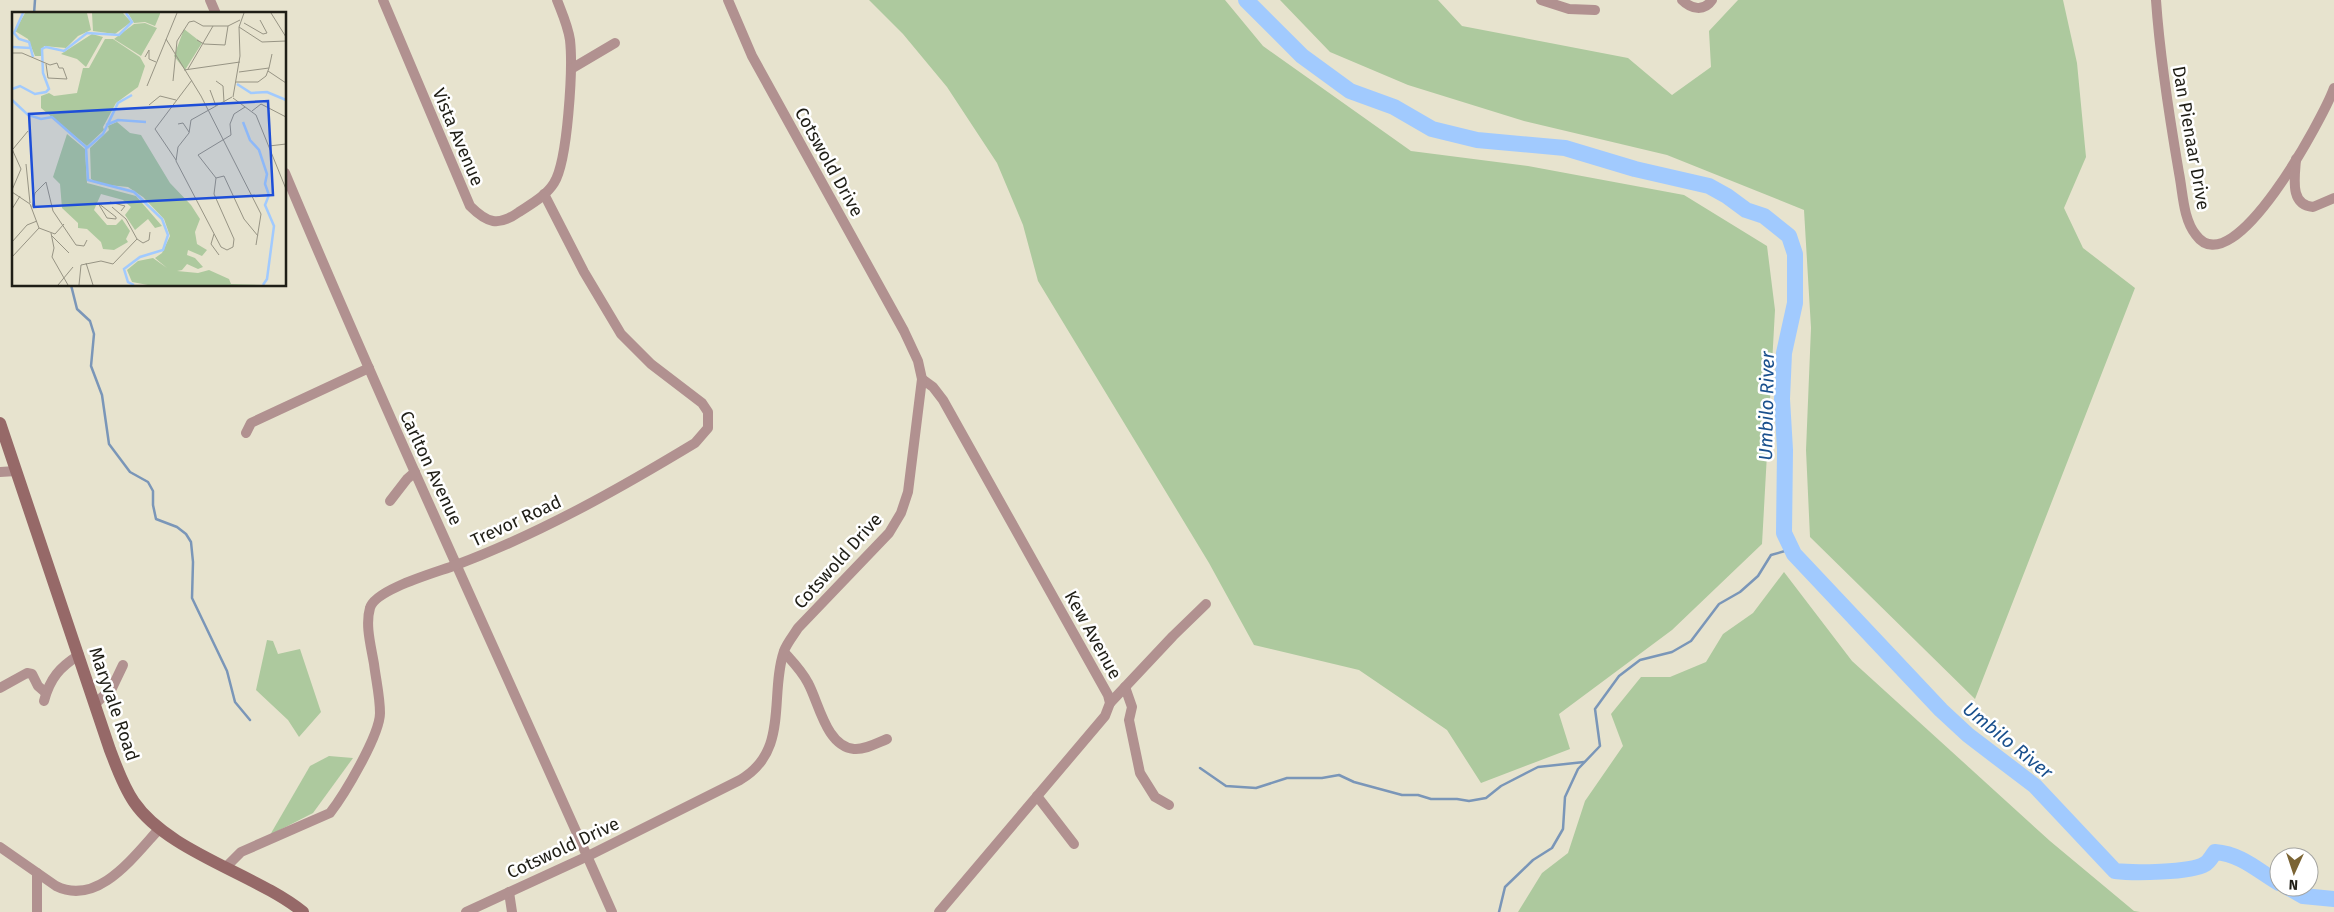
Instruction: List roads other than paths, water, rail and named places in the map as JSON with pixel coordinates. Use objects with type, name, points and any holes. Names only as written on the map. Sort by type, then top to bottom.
[{"type":"street","points":[[210,0],[215,12]]},
{"type":"street","name":"Vista Avenue","points":[[383,0],[470,206],[481,217],[488,221],[497,222],[514,216],[544,194],[556,181],[560,170],[571,69],[570,38],[557,0]]},
{"type":"street","name":"Cotswold Drive","points":[[466,912],[588,856],[740,780],[757,767],[764,756],[775,727],[784,652],[798,628],[889,533],[901,513],[908,492],[922,379],[918,361],[904,331],[752,56],[728,0]]},
{"type":"street","points":[[1541,0],[1569,9],[1595,10]]},
{"type":"street","points":[[1682,0],[1687,5],[1700,8],[1709,5],[1712,0]]},
{"type":"street","name":"Dan Pienaar Drive","points":[[2156,0],[2164,89],[2187,217],[2197,237],[2204,243],[2213,245],[2225,243],[2236,236],[2263,208],[2319,122],[2334,88]]},
{"type":"street","points":[[571,69],[616,43]]},
{"type":"street","points":[[2296,158],[2295,188],[2300,202],[2313,207],[2334,198]]},
{"type":"street","name":"Carlton Avenue","points":[[286,175],[415,472],[612,912]]},
{"type":"street","name":"Trevor Road","points":[[226,867],[241,852],[330,813],[339,801],[373,738],[380,714],[368,624],[370,607],[375,598],[390,590],[458,565],[572,513],[695,443],[708,428],[708,412],[702,403],[651,364],[621,334],[584,272],[544,194]]},
{"type":"street","points":[[246,433],[251,422],[369,368]]},
{"type":"street","name":"Kew Avenue","points":[[922,379],[933,387],[943,400],[1108,695],[1110,703],[1105,716],[939,912]]},
{"type":"street","name":"Maryvale Road","points":[[0,423],[124,786],[146,816],[160,828],[304,912]]},
{"type":"street","points":[[0,472],[16,471]]},
{"type":"street","points":[[390,501],[415,472]]},
{"type":"street","points":[[1110,703],[1206,604]]},
{"type":"street","points":[[784,652],[798,667],[808,683],[832,736],[839,743],[854,749],[865,748],[887,739]]},
{"type":"street","points":[[0,688],[29,673],[45,697],[61,666],[79,654]]},
{"type":"street","points":[[96,704],[112,688],[123,665]]},
{"type":"street","points":[[1125,686],[1132,707],[1129,720],[1140,772],[1155,797],[1169,805]]},
{"type":"street","points":[[1037,796],[1074,844]]},
{"type":"street","points":[[0,847],[65,891],[77,892],[94,889],[107,881],[160,828]]},
{"type":"street","points":[[37,873],[37,912]]},
{"type":"street","points":[[509,892],[512,912]]},
{"type":"waterway","points":[[34,12],[35,0]]},
{"type":"waterway","name":"Umbilo River","points":[[1246,0],[1302,56],[1350,91],[1394,107],[1432,129],[1477,140],[1565,148],[1635,169],[1709,186],[1746,210],[1764,216],[1789,236],[1795,254],[1795,303],[1784,353],[1782,399],[1785,450],[1784,533],[1794,554],[1941,710],[1968,735],[2035,786],[2115,871],[2175,871],[2198,867],[2205,864],[2215,852],[2241,859],[2269,876]]},
{"type":"waterway","points":[[71,286],[77,309],[90,321],[94,334],[91,366],[102,395],[109,444],[130,472],[148,482],[153,491],[156,519],[177,527],[186,534],[191,542],[193,562],[192,598],[227,671],[235,702],[250,720]]},
{"type":"waterway","points":[[1499,912],[1505,887],[1533,860],[1552,848],[1563,829],[1565,797],[1578,769],[1600,746],[1595,709],[1619,676],[1640,660],[1672,652],[1691,641],[1719,604],[1740,592],[1758,576],[1771,555],[1785,551],[1789,545]]},
{"type":"waterway","points":[[1200,768],[1226,786],[1256,788],[1287,778],[1322,778],[1339,775],[1354,782],[1402,795],[1469,801],[1486,798],[1501,786],[1538,767],[1584,762]]},
{"type":"waterway","name":"Umbilo River","points":[[2313,897],[2334,899]]}]
